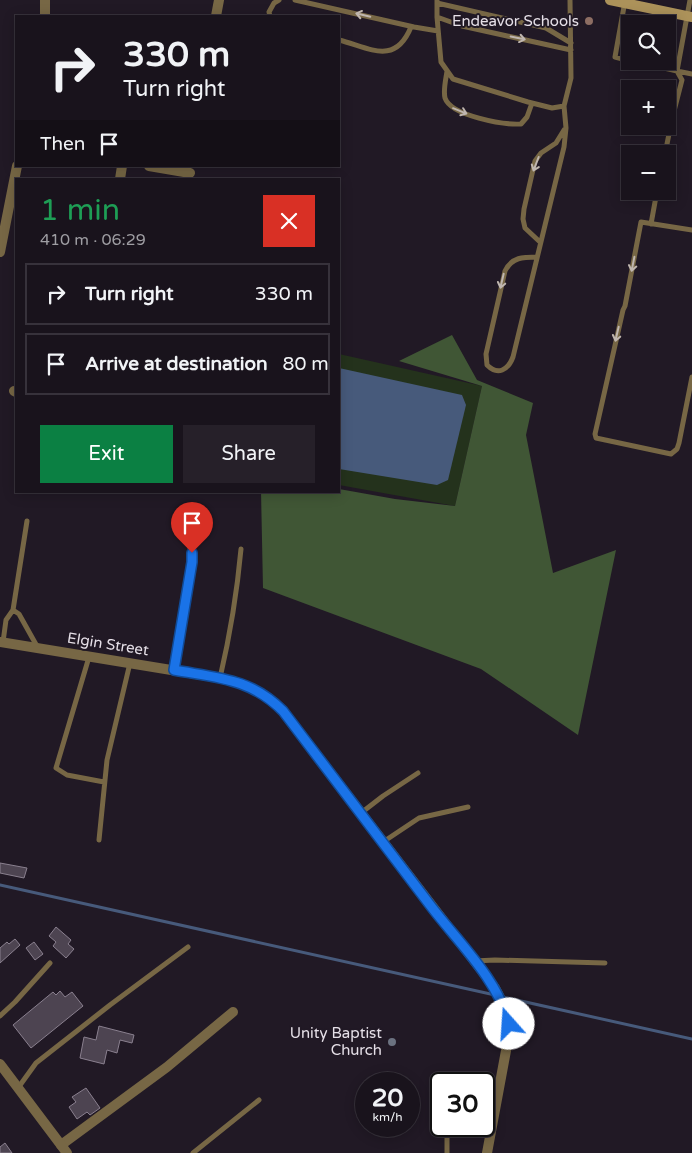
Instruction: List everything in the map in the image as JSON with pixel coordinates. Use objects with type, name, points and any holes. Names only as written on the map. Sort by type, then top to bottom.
[{"type":"main road","points":[[610,0],[689,16]]},
{"type":"street","points":[[44,0],[45,15]]},
{"type":"street","points":[[216,15],[219,0]]},
{"type":"street","points":[[0,252],[17,167]]},
{"type":"street","points":[[156,167],[190,173]]},
{"type":"street","name":"Elgin Street","points":[[1,642],[220,678],[258,690],[271,699],[288,718],[474,961],[494,988],[505,1008],[509,1024],[508,1040],[495,1114]]},
{"type":"street","points":[[1,1067],[64,1149],[233,1012]]},
{"type":"street","name":"Elgin Street","points":[[488,1153],[491,1137]]},
{"type":"lane","points":[[270,15],[269,12],[274,3],[279,0]]},
{"type":"lane","points":[[295,0],[410,27],[438,30]]},
{"type":"lane","points":[[537,257],[515,259],[508,264],[504,271],[486,354],[487,365],[497,371],[507,368],[513,357],[564,147],[566,128],[564,106],[571,78],[570,0]]},
{"type":"lane","points":[[667,145],[682,80],[677,71],[689,16],[690,0]]},
{"type":"lane","points":[[564,106],[552,108],[453,79],[441,62],[437,1],[546,28],[571,42]]},
{"type":"lane","points":[[623,15],[625,2]]},
{"type":"lane","points":[[437,17],[462,26],[571,50]]},
{"type":"lane","points":[[621,24],[615,58],[621,59]]},
{"type":"lane","points":[[340,40],[386,52],[398,47],[407,35],[410,27]]},
{"type":"lane","points":[[672,70],[692,74]]},
{"type":"lane","points":[[447,71],[444,88],[445,99],[458,112],[502,123],[520,124],[527,117],[532,103]]},
{"type":"lane","points":[[540,242],[525,228],[523,219],[524,209],[535,161],[541,153],[556,143],[566,128]]},
{"type":"lane","points":[[651,224],[655,200]]},
{"type":"lane","points":[[692,230],[641,222],[625,306],[595,434],[596,438],[671,454],[677,449],[679,443],[692,377]]},
{"type":"lane","points":[[1,642],[6,620],[13,610],[27,521]]},
{"type":"lane","points":[[174,670],[192,562],[192,553],[189,545]]},
{"type":"lane","points":[[220,678],[237,591],[241,549]]},
{"type":"lane","points":[[13,610],[19,614],[38,648]]},
{"type":"lane","points":[[89,656],[56,768],[68,775],[104,782]]},
{"type":"lane","points":[[99,840],[107,760],[130,663]]},
{"type":"lane","points":[[360,814],[418,773]]},
{"type":"lane","points":[[382,843],[419,818],[468,807]]},
{"type":"lane","points":[[18,1088],[36,1063],[110,1004],[188,947]]},
{"type":"lane","points":[[474,961],[605,964]]},
{"type":"lane","points":[[0,1016],[50,963]]},
{"type":"lane","points":[[193,1153],[259,1100]]},
{"type":"lane","points":[[447,1137],[447,1153]]},
{"type":"green space","points":[[452,335],[477,380],[533,403],[526,435],[553,573],[616,550],[578,735],[481,669],[263,588],[261,493],[340,493],[340,489],[395,499],[455,506],[482,386],[399,361]]},
{"type":"green space","points":[[340,354],[482,386],[455,506],[340,485]]},
{"type":"water","points":[[340,368],[462,395],[466,405],[448,480],[437,485],[340,469]]},
{"type":"building","points":[[0,863],[27,868],[24,878],[0,873]]},
{"type":"building","points":[[56,927],[71,940],[68,944],[74,949],[66,958],[53,946],[56,942],[49,936]]},
{"type":"building","points":[[15,939],[20,945],[0,963],[0,948],[7,942],[9,944]]},
{"type":"building","points":[[34,942],[43,954],[35,960],[26,948]]},
{"type":"building","points":[[60,991],[65,997],[72,992],[83,1006],[31,1048],[13,1025],[53,992],[56,995]]},
{"type":"building","points":[[99,1026],[134,1035],[132,1043],[120,1040],[117,1053],[107,1050],[104,1064],[80,1058],[84,1037],[96,1040]]},
{"type":"building","points":[[86,1088],[100,1108],[90,1115],[87,1112],[77,1119],[69,1107],[76,1102],[72,1097]]},
{"type":"building","points":[[5,1143],[12,1153],[0,1153],[0,1147]]},
{"type":"waterway","points":[[0,885],[495,995]]},
{"type":"waterway","points":[[503,997],[692,1039]]},
{"type":"place","name":"Endeavor Schools","points":[[589,21]]},
{"type":"place","name":"Unity Baptist Church","points":[[392,1042]]},
{"type":"route","points":[[192,553],[183,623],[174,670],[220,678],[258,690],[283,711],[436,913],[487,977],[505,1008],[509,1024]]}]
